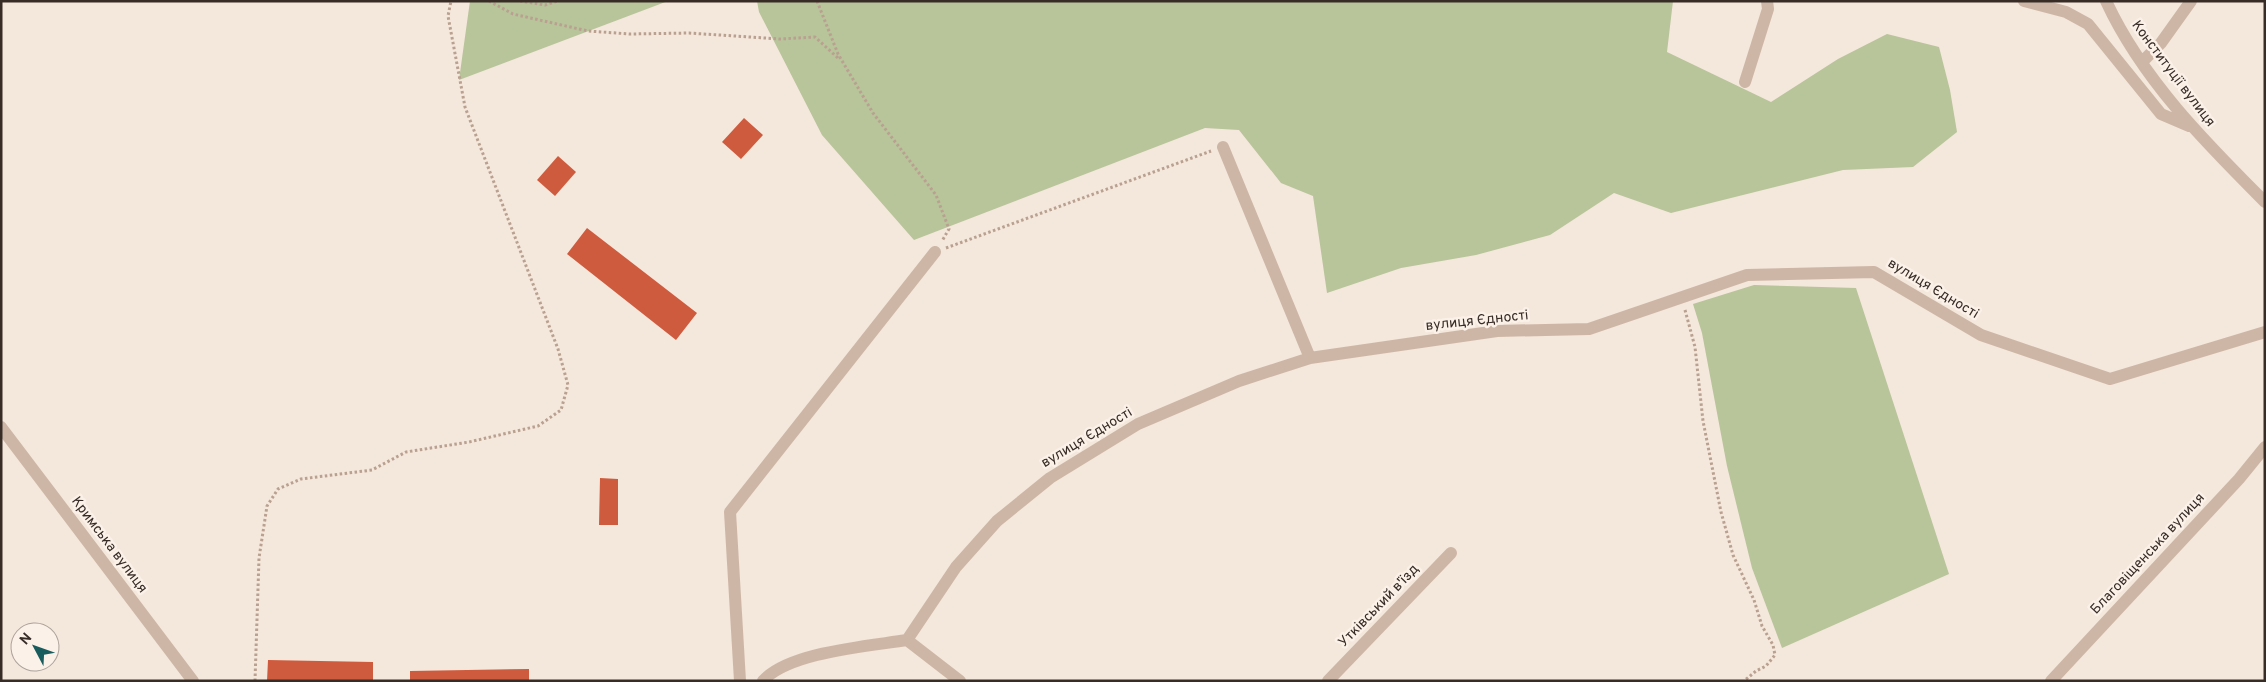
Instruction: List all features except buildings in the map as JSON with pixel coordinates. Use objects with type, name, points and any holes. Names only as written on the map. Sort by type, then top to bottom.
[{"type":"street","points":[[1745,82],[1768,9],[1767,1]]},
{"type":"street","points":[[2024,1],[2066,12],[2088,24],[2162,114],[2189,126]]},
{"type":"street","name":"Конституції вулиця","points":[[2106,1],[2114,20],[2189,126],[2265,202]]},
{"type":"street","points":[[2142,62],[2161,43],[2191,1]]},
{"type":"street","points":[[1223,147],[1310,358]]},
{"type":"street","points":[[740,681],[730,512],[935,252]]},
{"type":"street","name":"вулиця Єдності","points":[[907,640],[956,567],[997,521],[1050,478],[1138,424],[1239,381],[1310,358],[1497,331],[1589,329],[1747,275],[1874,272],[1981,335],[2110,379],[2265,332]]},
{"type":"street","name":"Кримська вулиця","points":[[1,427],[193,681]]},
{"type":"street","name":"Благовіщенська вулиця","points":[[2051,681],[2239,478],[2265,447]]},
{"type":"street","name":"Утківський в'їзд","points":[[1328,681],[1451,552]]},
{"type":"street","points":[[763,681],[771,671],[813,655],[907,640],[960,681]]},
{"type":"path","points":[[255,681],[259,558],[267,506],[278,489],[301,479],[372,470],[406,452],[469,442],[538,426],[560,410],[568,385],[558,349],[464,107],[448,16],[451,1]]},
{"type":"path","points":[[489,1],[513,14],[588,32],[630,34],[689,33],[780,39],[815,36],[842,62]]},
{"type":"path","points":[[520,1],[545,5],[558,1]]},
{"type":"path","points":[[816,1],[842,62],[873,113],[936,195],[949,229],[935,252]]},
{"type":"path","points":[[935,252],[1223,147]]},
{"type":"path","points":[[1682,297],[1695,347],[1703,420],[1733,555],[1754,600],[1762,626],[1773,644],[1775,655],[1766,666],[1756,671],[1744,681]]},
{"type":"green space","points":[[470,1],[668,1],[459,80]]},
{"type":"green space","points":[[757,1],[1673,1],[1667,52],[1771,102],[1838,59],[1887,34],[1939,47],[1950,90],[1957,132],[1913,167],[1843,170],[1671,213],[1614,193],[1550,235],[1476,255],[1401,268],[1327,293],[1313,196],[1281,183],[1239,130],[1205,128],[914,240],[822,135],[759,12]]},
{"type":"green space","points":[[1754,285],[1856,288],[1949,574],[1782,648],[1752,568],[1727,466],[1702,333],[1693,304]]}]
